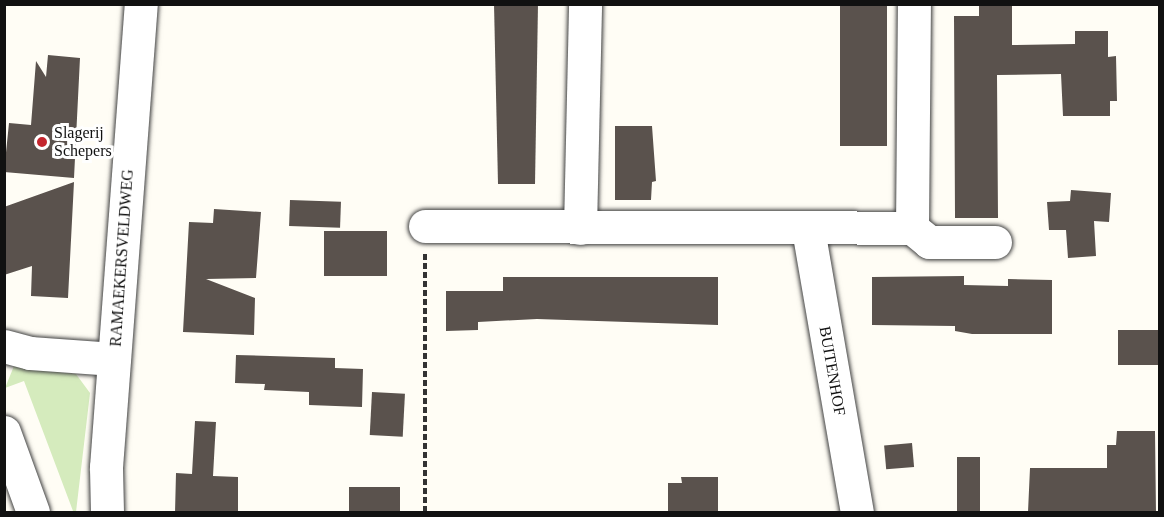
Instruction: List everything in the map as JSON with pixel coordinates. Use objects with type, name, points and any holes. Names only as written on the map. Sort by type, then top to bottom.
[{"type":"street","name":"RAMAEKERSVELDWEG","points":[[107,513],[114,359],[141,4]]},
{"type":"street","points":[[580,228],[585,4]]},
{"type":"street","points":[[912,228],[914,4]]},
{"type":"street","points":[[425,226],[912,228],[929,242],[995,242]]},
{"type":"street","name":"BUITENHOF","points":[[808,229],[857,513]]},
{"type":"street","points":[[4,346],[30,353],[114,359]]},
{"type":"street","points":[[4,432],[33,513]]},
{"type":"path","points":[[425,226],[425,513]]},
{"type":"green space","points":[[14,366],[76,374],[90,393],[76,512],[70,512],[73,511],[24,381],[5,388]]},
{"type":"building","points":[[494,4],[538,4],[535,184],[498,184]]},
{"type":"building","points":[[840,4],[887,4],[887,146],[840,146]]},
{"type":"building","points":[[979,4],[1012,4],[1012,45],[1075,44],[1075,31],[1108,31],[1108,57],[1116,56],[1117,101],[1110,101],[1110,116],[1063,116],[1061,74],[997,75],[998,218],[955,218],[954,16],[979,16]]},
{"type":"building","points":[[48,55],[80,58],[74,178],[4,172],[9,123],[31,125],[36,61],[46,77]]},
{"type":"building","points":[[615,126],[652,126],[656,181],[652,182],[651,200],[615,200]]},
{"type":"building","points":[[74,182],[68,298],[31,296],[32,266],[4,275],[4,207]]},
{"type":"building","points":[[1071,190],[1111,193],[1109,222],[1094,221],[1096,256],[1068,258],[1066,230],[1049,230],[1047,202],[1070,201]]},
{"type":"building","points":[[290,200],[341,202],[340,228],[289,226]]},
{"type":"building","points":[[214,209],[261,212],[256,278],[206,279],[255,298],[254,335],[183,332],[189,222],[213,223]]},
{"type":"building","points":[[324,231],[387,231],[387,276],[324,276]]},
{"type":"building","points":[[964,276],[964,285],[1008,286],[1008,279],[1052,280],[1052,334],[972,334],[955,331],[955,326],[872,325],[872,277]]},
{"type":"building","points":[[503,277],[718,277],[718,325],[537,319],[478,322],[478,330],[446,331],[446,291],[503,291]]},
{"type":"building","points":[[1118,330],[1160,330],[1160,365],[1118,365]]},
{"type":"building","points":[[236,355],[335,358],[335,368],[363,369],[362,407],[309,405],[309,392],[264,390],[265,384],[235,383]]},
{"type":"building","points":[[372,392],[405,394],[403,437],[370,435]]},
{"type":"building","points":[[195,421],[216,422],[213,476],[238,477],[238,513],[175,513],[176,473],[192,474]]},
{"type":"building","points":[[1117,431],[1155,431],[1156,513],[1028,512],[1030,468],[1107,468],[1107,445],[1116,445]]},
{"type":"building","points":[[912,443],[914,467],[886,469],[884,445]]},
{"type":"building","points":[[957,457],[980,457],[980,512],[957,512]]},
{"type":"building","points":[[681,477],[718,477],[718,513],[668,513],[668,483],[682,483]]},
{"type":"building","points":[[349,487],[400,487],[400,512],[349,512]]},
{"type":"place","name":"Slagerij Schepers","points":[[42,142]]}]
